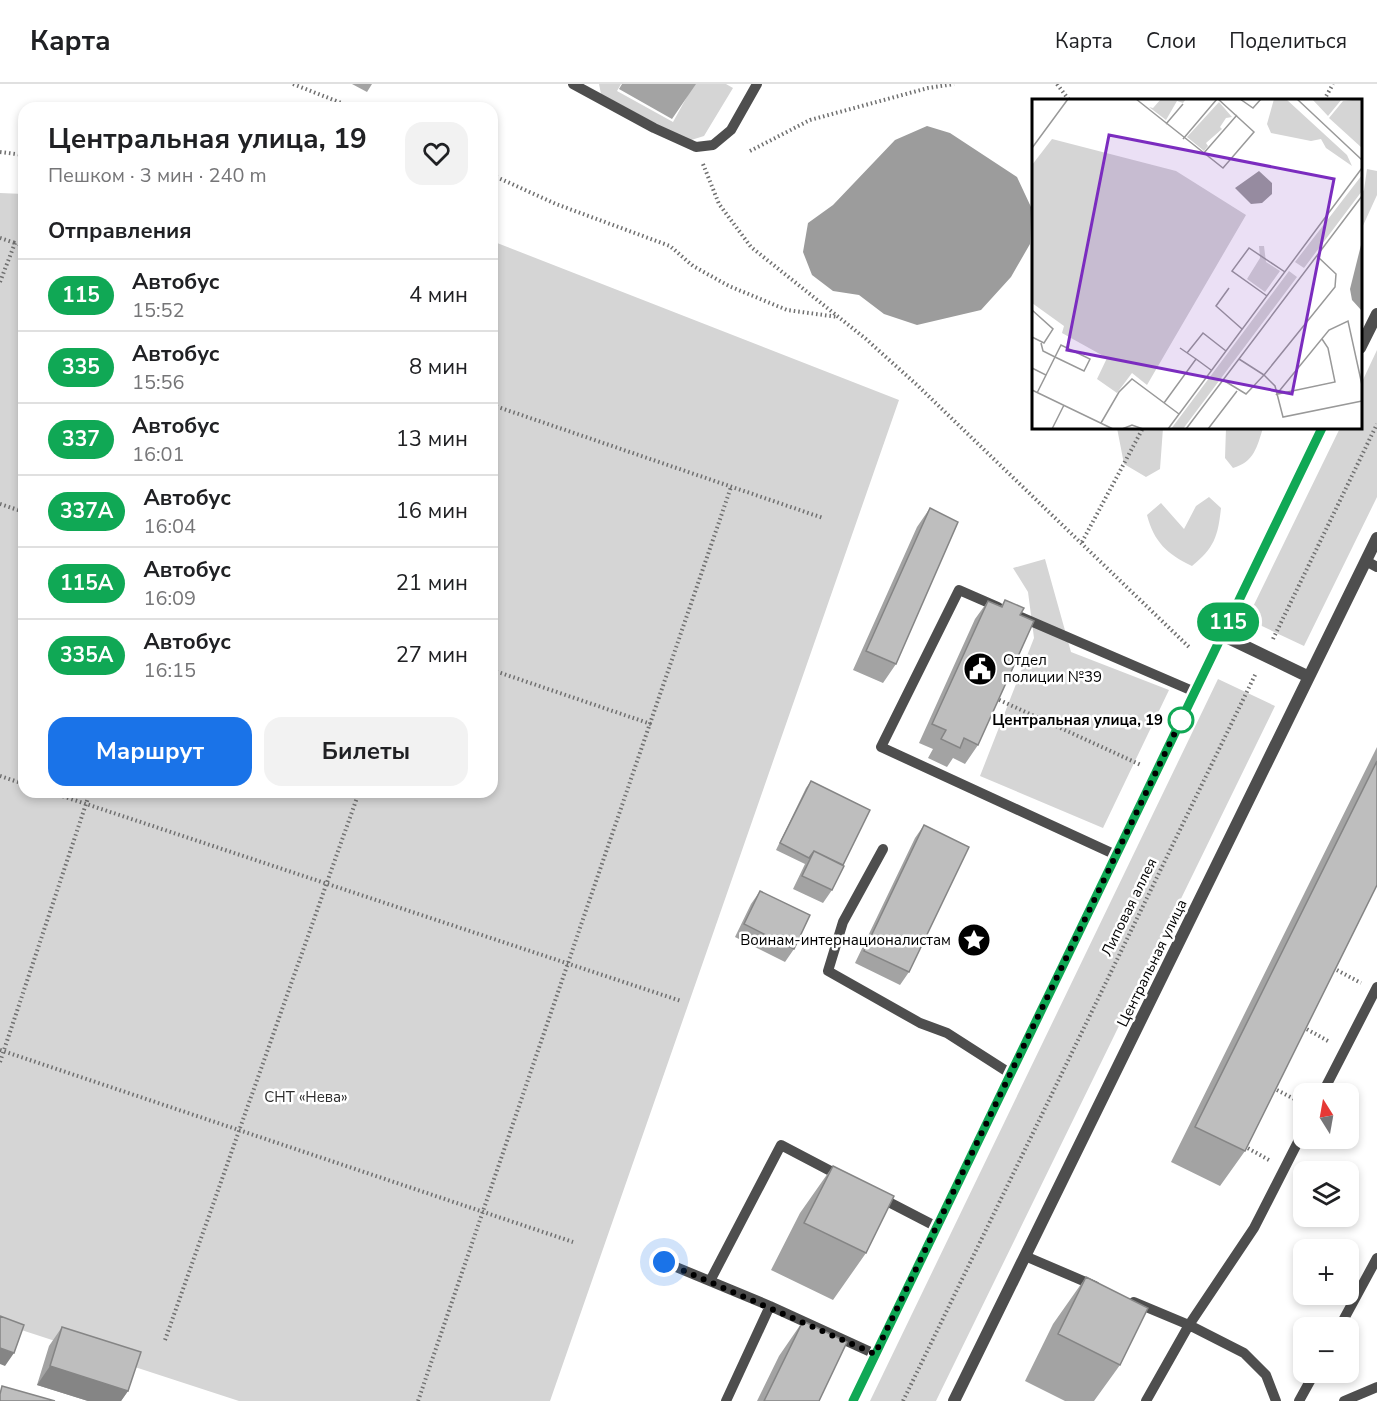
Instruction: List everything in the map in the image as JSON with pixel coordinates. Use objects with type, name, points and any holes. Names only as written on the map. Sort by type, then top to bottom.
[{"type":"street","points":[[1362,344],[1377,314]]},
{"type":"street","points":[[853,1401],[1322,429]]},
{"type":"street","name":"Центральная улица","points":[[955,1401],[1309,677],[1371,564],[1377,538]]},
{"type":"street","points":[[1222,636],[1309,677]]},
{"type":"lane","points":[[578,85],[654,128],[696,147],[713,145],[731,130],[757,84]]},
{"type":"lane","points":[[1116,855],[881,747],[959,590],[1195,692]]},
{"type":"lane","points":[[883,849],[843,922],[828,971],[920,1023],[947,1033],[1011,1074]]},
{"type":"lane","points":[[1328,1083],[1376,988]]},
{"type":"lane","points":[[710,1281],[781,1145],[854,1183]]},
{"type":"lane","points":[[1146,1401],[1189,1325],[1254,1228],[1294,1149]]},
{"type":"lane","points":[[864,1189],[937,1227]]},
{"type":"lane","points":[[1025,1256],[1104,1290]]},
{"type":"lane","points":[[1345,1317],[1377,1258]]},
{"type":"lane","points":[[664,1262],[770,1306],[875,1354]]},
{"type":"lane","points":[[1125,1299],[1189,1325],[1244,1353],[1266,1375],[1276,1401]]},
{"type":"lane","points":[[726,1401],[770,1306]]},
{"type":"lane","points":[[1299,1401],[1309,1383]]},
{"type":"lane","points":[[1344,1401],[1377,1387]]},
{"type":"path","points":[[293,84],[339,102]]},
{"type":"path","points":[[750,151],[810,120],[928,88],[954,84]]},
{"type":"path","points":[[1057,84],[1068,99]]},
{"type":"path","points":[[1325,99],[1333,84]]},
{"type":"path","points":[[696,147],[719,204],[751,247],[839,317],[916,385],[1190,648]]},
{"type":"path","points":[[0,152],[18,154]]},
{"type":"path","points":[[498,178],[556,204],[670,246],[693,266],[729,286],[788,310],[839,317]]},
{"type":"path","points":[[0,238],[18,244]]},
{"type":"path","points":[[0,282],[15,243]]},
{"type":"path","points":[[498,407],[823,518]]},
{"type":"path","name":"Липовая аллея","points":[[903,1401],[1377,424]]},
{"type":"path","points":[[1082,542],[1142,429]]},
{"type":"path","points":[[418,1401],[731,487]]},
{"type":"path","points":[[0,504],[18,510]]},
{"type":"path","points":[[498,672],[651,724]]},
{"type":"path","points":[[994,698],[1144,766]]},
{"type":"path","points":[[0,776],[18,782]]},
{"type":"path","points":[[68,798],[681,1001]]},
{"type":"path","points":[[0,1062],[88,798]]},
{"type":"path","points":[[165,1340],[357,798]]},
{"type":"path","points":[[1329,966],[1376,988]]},
{"type":"path","points":[[1300,1026],[1345,1049]]},
{"type":"path","points":[[2,1051],[573,1242]]},
{"type":"path","points":[[1270,1087],[1293,1098]]},
{"type":"path","points":[[1240,1144],[1284,1168]]},
{"type":"green space","points":[[599,84],[621,84],[617,91],[673,122],[694,84],[726,84],[733,88],[704,136],[688,141],[601,94]]},
{"type":"green space","points":[[1367,169],[1377,171],[1377,195],[1362,228],[1362,192]]},
{"type":"green space","name":"СНТ «Нева»","points":[[0,193],[18,194],[18,798],[498,798],[498,243],[899,400],[550,1401],[239,1401],[0,1323]]},
{"type":"green space","points":[[1377,350],[1377,497],[1304,646],[1247,619],[1340,429],[1362,429],[1362,382]]},
{"type":"green space","points":[[1117,429],[1163,429],[1160,469],[1146,477],[1124,464]]},
{"type":"green space","points":[[1226,429],[1263,429],[1254,453],[1246,462],[1233,468],[1225,458]]},
{"type":"green space","points":[[1209,497],[1221,508],[1218,527],[1210,547],[1192,566],[1175,557],[1163,546],[1153,533],[1147,515],[1161,503],[1184,529],[1196,506]]},
{"type":"green space","points":[[1045,559],[1071,652],[1169,690],[1103,828],[980,776],[1034,638],[1028,592],[1013,568]]},
{"type":"green space","points":[[1218,679],[1275,706],[936,1401],[870,1401]]},
{"type":"shaded area","points":[[927,126],[950,133],[1017,177],[1031,207],[1030,244],[1011,277],[981,310],[917,325],[884,314],[859,295],[833,291],[812,275],[803,252],[808,223],[833,205],[895,140]]},
{"type":"building","points":[[930,508],[958,522],[896,664],[866,651]]},
{"type":"building","name":"Отдел полиции №39","points":[[1005,600],[1024,608],[1020,615],[1034,621],[978,745],[964,738],[960,748],[941,739],[946,730],[932,724],[988,601],[1002,607]]},
{"type":"building","points":[[1377,761],[1377,885],[1245,1151],[1195,1127]]},
{"type":"building","points":[[811,781],[870,810],[843,865],[814,851],[809,858],[780,843]]},
{"type":"building","points":[[924,825],[969,847],[909,972],[864,951]]},
{"type":"building","points":[[814,851],[844,866],[832,890],[802,876]]},
{"type":"building","points":[[760,891],[810,915],[794,949],[744,924]]},
{"type":"building","points":[[833,1166],[894,1196],[866,1253],[804,1223]]},
{"type":"building","points":[[1086,1277],[1148,1308],[1120,1365],[1058,1334]]},
{"type":"building","points":[[0,1316],[24,1325],[14,1353],[0,1348]]},
{"type":"building","points":[[803,1321],[847,1342],[819,1401],[764,1401]]},
{"type":"building","points":[[62,1327],[141,1352],[128,1391],[50,1366]]},
{"type":"building","points":[[2,1386],[55,1401],[0,1401]]},
{"type":"bus line","name":"115","points":[[853,1401],[1322,429]]},
{"type":"place","name":"Отдел полиции №39","points":[[980,669]]},
{"type":"place","name":"Центральная улица, 19","points":[[1181,720]]},
{"type":"place","name":"Воинам-интернационалистам","points":[[974,940]]},
{"type":"route","points":[[664,1262],[770,1306],[875,1354],[1184,714],[1181,720]]}]
